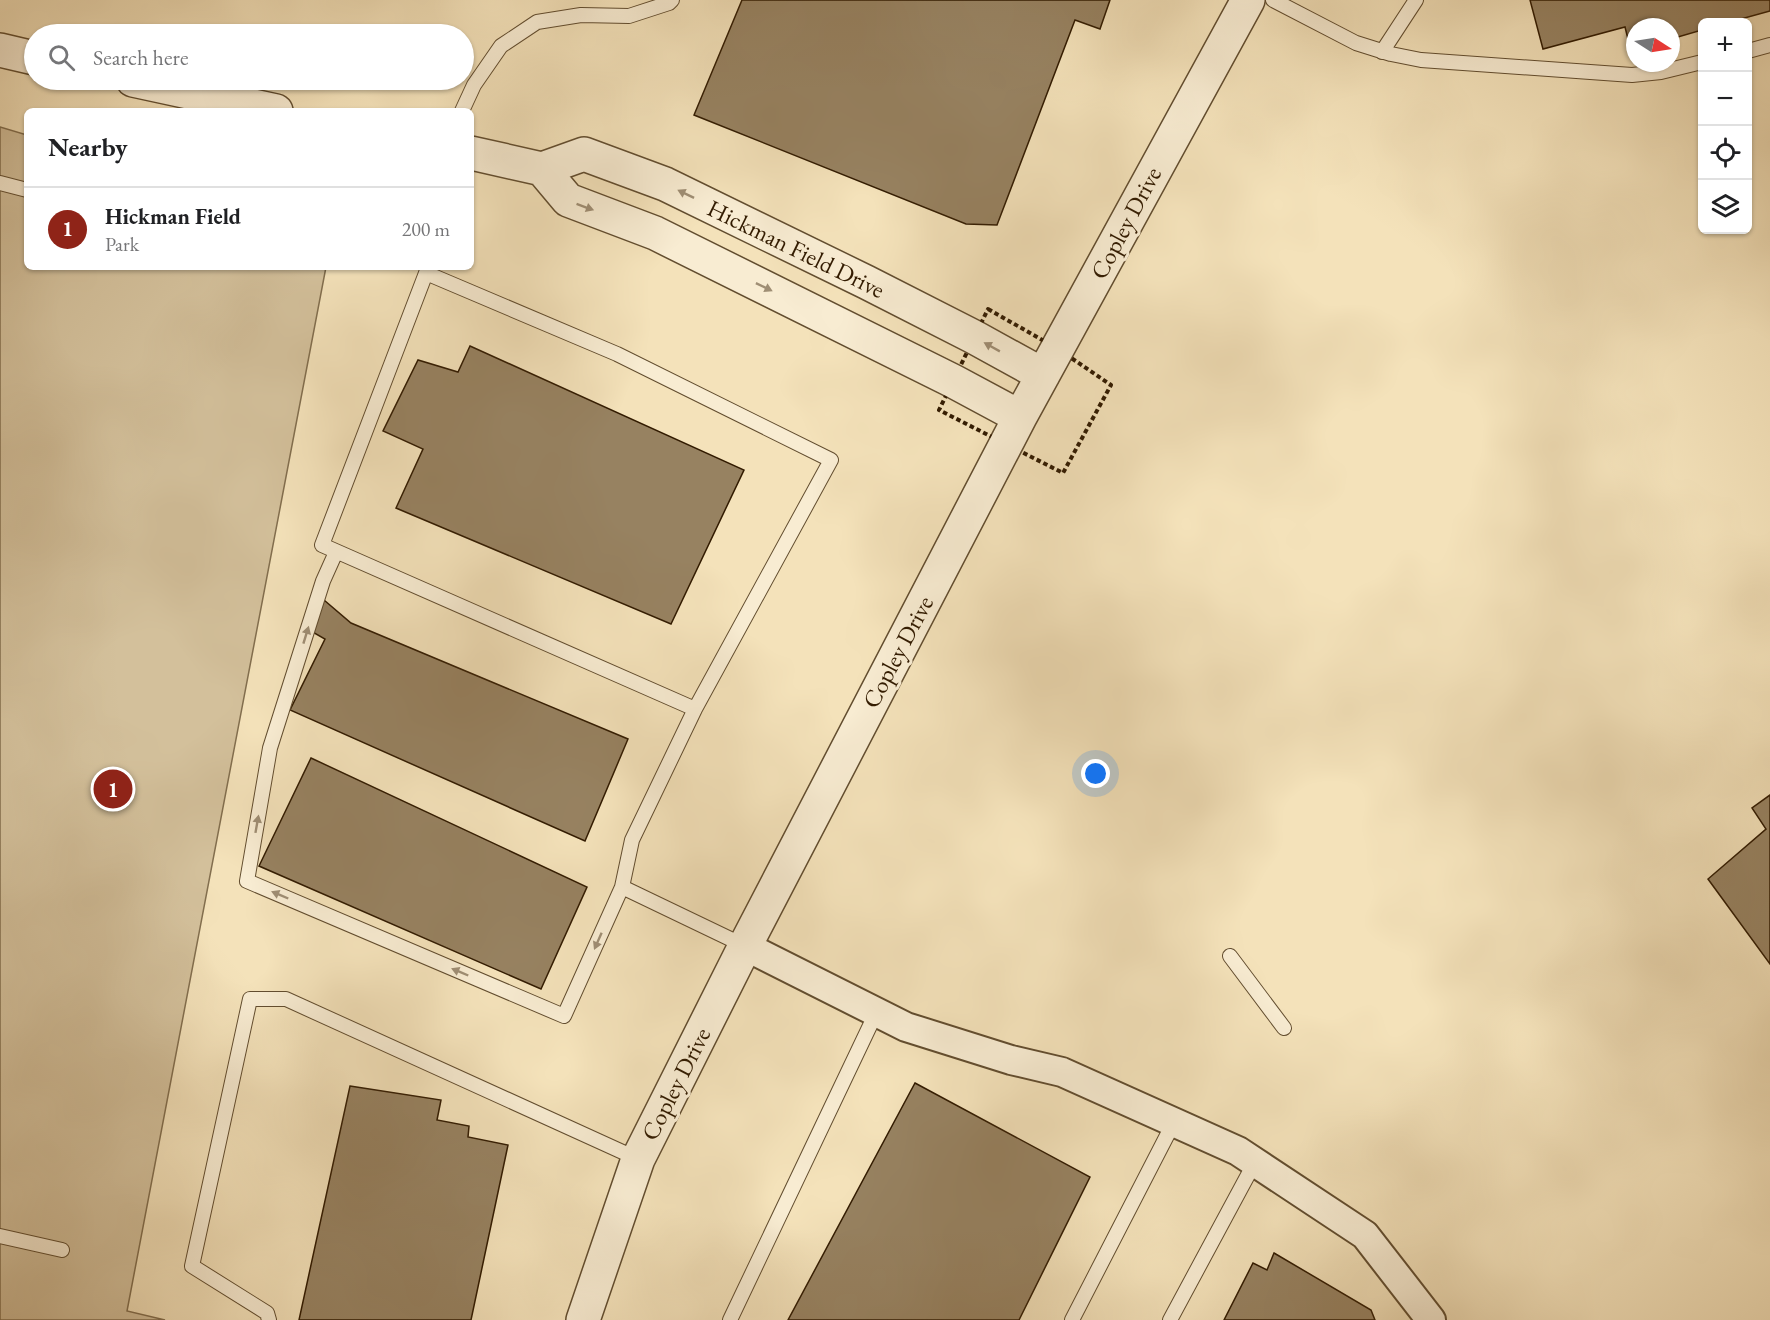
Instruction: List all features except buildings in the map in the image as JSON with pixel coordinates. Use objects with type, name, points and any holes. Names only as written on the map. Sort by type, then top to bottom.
[{"type":"street","name":"Copley Drive","points":[[583,1320],[638,1159],[1020,417],[1248,0]]},
{"type":"street","points":[[0,50],[24,56]]},
{"type":"street","points":[[179,90],[262,108]]},
{"type":"street","name":"Hickman Field Drive","points":[[1020,417],[953,381],[655,233],[568,201],[542,169],[584,154],[665,184],[876,287],[1043,375]]},
{"type":"street","points":[[474,157],[542,169]]},
{"type":"street","points":[[746,946],[906,1027],[1011,1060],[1062,1072],[1238,1151],[1365,1235],[1431,1320]]},
{"type":"lane","points":[[474,85],[501,46],[537,22],[581,15],[629,16],[672,0]]},
{"type":"lane","points":[[1273,0],[1356,43],[1382,52],[1421,60],[1632,75],[1661,72],[1698,63]]},
{"type":"lane","points":[[1382,52],[1416,0]]},
{"type":"lane","points":[[1752,50],[1770,45]]},
{"type":"lane","points":[[463,108],[472,90]]},
{"type":"lane","points":[[0,183],[24,189]]},
{"type":"lane","points":[[336,552],[323,581],[270,748],[247,881],[564,1016],[622,887],[632,840],[695,709],[831,460],[617,354],[428,270],[322,545],[695,709]]},
{"type":"lane","points":[[622,887],[746,946]]},
{"type":"lane","points":[[1230,956],[1284,1028]]},
{"type":"lane","points":[[269,1320],[267,1313],[192,1266],[250,999],[286,999],[638,1159]]},
{"type":"lane","points":[[730,1320],[876,1013]]},
{"type":"lane","points":[[1072,1320],[1174,1122]]},
{"type":"lane","points":[[1170,1320],[1255,1162]]},
{"type":"lane","points":[[0,1236],[62,1250]]},
{"type":"shaded area","points":[[0,127],[24,134],[24,270],[325,270],[127,1311],[165,1320],[0,1320]]},
{"type":"place","name":"Hickman Field","points":[[113,789]]}]
